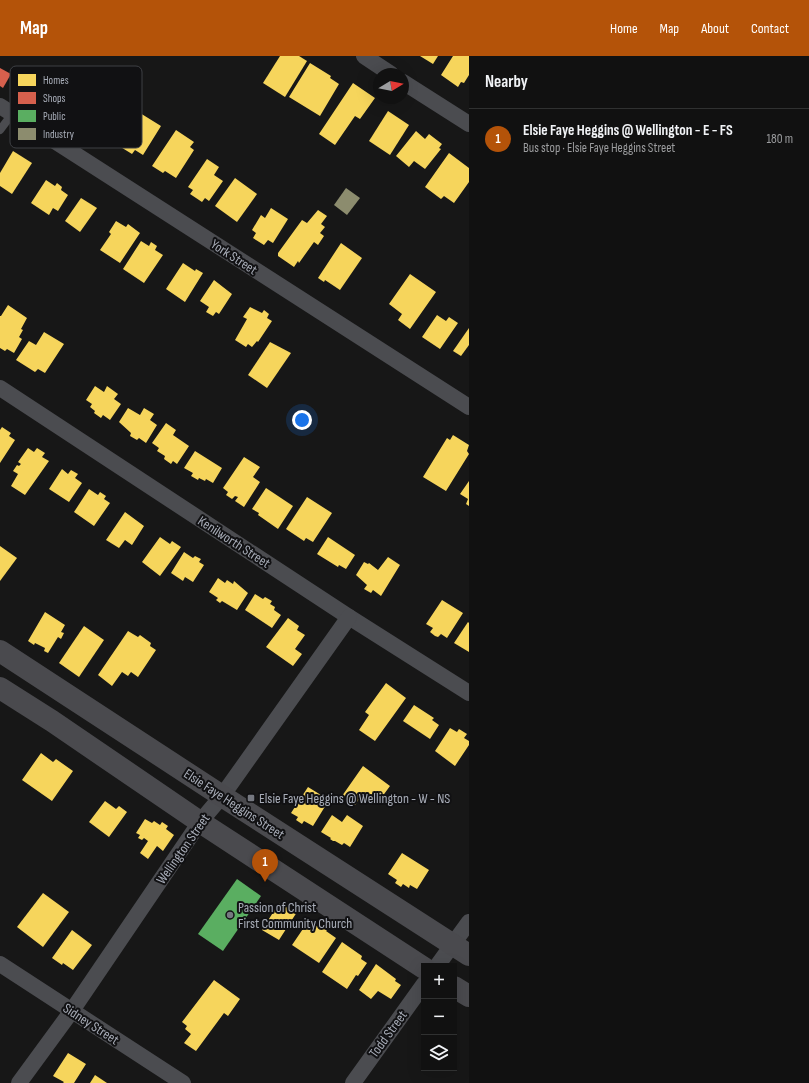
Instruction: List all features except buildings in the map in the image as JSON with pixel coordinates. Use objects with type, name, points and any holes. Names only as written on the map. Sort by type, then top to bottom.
[{"type":"main road","name":"Elsie Faye Heggins Street","points":[[0,651],[461,950]]},
{"type":"main road","points":[[0,688],[52,721],[200,822],[421,966]]},
{"type":"main road","points":[[457,989],[469,996]]},
{"type":"street","points":[[364,56],[382,68]]},
{"type":"street","points":[[409,86],[469,124]]},
{"type":"street","name":"York Street","points":[[65,148],[469,407]]},
{"type":"street","name":"Kenilworth Street","points":[[0,388],[349,617],[469,693]]},
{"type":"street","name":"Wellington Street","points":[[19,1083],[71,1012],[200,822],[222,796],[349,617]]},
{"type":"street","points":[[442,963],[461,950],[469,922]]},
{"type":"street","name":"Sidney Street","points":[[0,964],[71,1012],[183,1083]]},
{"type":"street","name":"Todd Street","points":[[353,1083],[421,988]]},
{"type":"lane","points":[[0,130],[6,110]]},
{"type":"place","name":"Elsie Faye Heggins @ Wellington - W - NS","points":[[251,798]]},
{"type":"place","name":"Elsie Faye Heggins @ Wellington - E - FS","points":[[265,882]]},
{"type":"place","name":"Passion of Christ First Community Church","points":[[230,915]]}]
